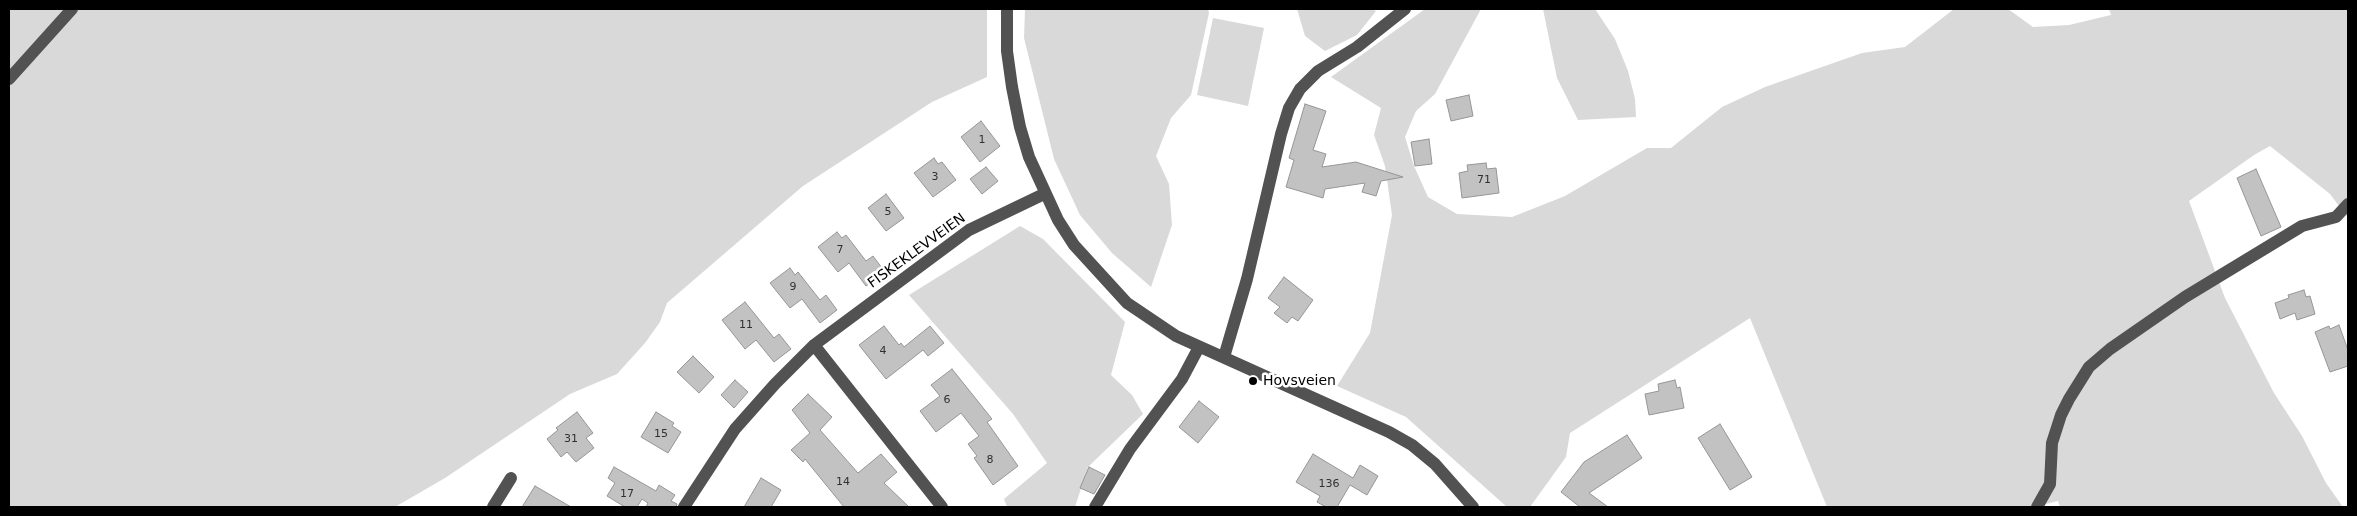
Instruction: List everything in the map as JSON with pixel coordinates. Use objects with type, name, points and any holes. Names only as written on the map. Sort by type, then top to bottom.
[{"type":"street","points":[[9,79],[72,9]]},
{"type":"street","points":[[1006,9],[1007,51],[1020,127],[1044,194],[1074,245],[1127,303],[1176,336],[1365,420],[1412,445],[1435,464],[1473,507]]},
{"type":"street","points":[[1224,358],[1247,279],[1281,134],[1289,108],[1300,89],[1318,70],[1357,47],[1388,15],[1405,9]]},
{"type":"street","name":"FISKEKLEVVEIEN","points":[[684,507],[735,429],[775,384],[814,345],[969,230],[1044,194]]},
{"type":"street","points":[[2037,507],[2050,484],[2052,443],[2061,415],[2089,367],[2110,349],[2185,297],[2302,226],[2336,217],[2348,204]]},
{"type":"street","points":[[814,345],[942,507]]},
{"type":"street","points":[[1095,507],[1130,449],[1182,380],[1199,346]]},
{"type":"street","points":[[493,507],[511,478]]},
{"type":"shaded area","points":[[9,9],[987,9],[987,77],[932,102],[803,186],[667,303],[660,322],[645,343],[617,374],[570,394],[445,478],[395,507],[9,507]]},
{"type":"shaded area","points":[[1025,9],[1208,9],[1209,13],[1191,95],[1171,118],[1156,156],[1169,184],[1172,225],[1151,287],[1112,253],[1080,215],[1054,159],[1024,38]]},
{"type":"shaded area","points":[[1297,9],[1370,9],[1376,11],[1357,35],[1325,51],[1305,36]]},
{"type":"shaded area","points":[[1425,9],[1481,9],[1435,94],[1416,111],[1405,137],[1414,166],[1428,197],[1457,214],[1512,217],[1565,196],[1647,148],[1671,148],[1722,107],[1765,87],[1862,53],[1905,47],[1954,9],[2008,9],[2033,27],[2069,25],[2111,15],[2109,9],[2348,9],[2348,218],[2330,194],[2270,146],[2254,155],[2189,201],[2225,298],[2274,393],[2302,436],[2326,483],[2343,507],[2060,507],[2058,501],[2034,507],[1827,507],[1750,318],[1570,433],[1566,457],[1530,507],[1507,507],[1406,417],[1337,386],[1370,333],[1392,215],[1385,166],[1374,135],[1381,108],[1331,77]]},
{"type":"shaded area","points":[[1543,9],[1595,9],[1615,39],[1628,71],[1635,99],[1636,117],[1578,120],[1557,78]]},
{"type":"shaded area","points":[[1213,18],[1264,28],[1248,106],[1197,95]]},
{"type":"shaded area","points":[[1020,226],[1043,239],[1125,322],[1111,375],[1132,395],[1143,414],[1088,467],[1075,507],[1007,507],[1004,499],[1047,463],[1013,414],[909,295]]},
{"type":"building","points":[[1469,95],[1473,116],[1451,121],[1446,100]]},
{"type":"building","points":[[1305,104],[1326,111],[1313,150],[1326,154],[1322,167],[1356,162],[1403,177],[1381,181],[1376,196],[1362,192],[1365,183],[1325,189],[1323,198],[1286,187],[1294,160],[1289,158]]},
{"type":"building","points":[[981,121],[1000,146],[980,162],[961,137]]},
{"type":"building","points":[[1429,139],[1432,164],[1415,166],[1411,142]]},
{"type":"building","points":[[934,158],[938,164],[942,162],[956,180],[933,197],[914,173]]},
{"type":"building","points":[[1486,163],[1487,169],[1496,168],[1499,193],[1462,198],[1459,173],[1468,171],[1467,165]]},
{"type":"building","points":[[986,167],[998,181],[982,194],[970,179]]},
{"type":"building","points":[[2256,169],[2281,227],[2261,236],[2237,178]]},
{"type":"building","points":[[886,194],[904,218],[886,231],[868,208]]},
{"type":"building","points":[[837,232],[842,238],[846,235],[866,261],[873,256],[885,272],[866,286],[849,263],[838,272],[818,247]]},
{"type":"building","points":[[790,268],[795,275],[798,272],[820,300],[826,295],[837,310],[820,323],[802,299],[790,308],[770,283]]},
{"type":"building","points":[[1284,277],[1313,300],[1298,321],[1292,317],[1287,323],[1274,313],[1280,307],[1268,298]]},
{"type":"building","points":[[2304,290],[2306,297],[2310,296],[2315,314],[2297,320],[2295,313],[2280,319],[2275,303],[2289,298],[2288,295]]},
{"type":"building","points":[[745,302],[774,338],[779,334],[791,349],[774,362],[756,340],[745,349],[722,320]]},
{"type":"building","points":[[2339,325],[2348,350],[2348,366],[2330,372],[2315,332],[2329,326],[2330,329]]},
{"type":"building","points":[[884,326],[899,345],[901,343],[904,347],[930,326],[944,343],[928,356],[923,350],[886,379],[859,345]]},
{"type":"building","points":[[693,356],[714,377],[699,393],[677,372]]},
{"type":"building","points":[[952,369],[992,419],[987,422],[1018,466],[993,485],[974,458],[977,456],[968,444],[979,436],[961,413],[936,432],[920,411],[940,396],[931,385]]},
{"type":"building","points":[[735,380],[748,392],[734,408],[721,395]]},
{"type":"building","points":[[1675,380],[1677,388],[1680,387],[1684,408],[1649,415],[1645,394],[1659,391],[1658,384]]},
{"type":"building","points":[[808,394],[832,417],[820,430],[858,473],[881,454],[897,472],[884,483],[909,507],[844,507],[805,459],[803,462],[791,450],[810,433],[792,410]]},
{"type":"building","points":[[1199,401],[1219,417],[1198,443],[1179,427]]},
{"type":"building","points":[[577,412],[593,433],[586,438],[594,448],[576,462],[567,452],[561,457],[547,439],[558,430],[556,428]]},
{"type":"building","points":[[656,412],[674,423],[672,426],[681,432],[668,453],[641,437]]},
{"type":"building","points":[[1720,424],[1752,477],[1730,490],[1698,438]]},
{"type":"building","points":[[1627,435],[1642,458],[1589,493],[1608,507],[1580,507],[1561,492],[1584,462]]},
{"type":"building","points":[[1313,454],[1353,478],[1360,465],[1378,476],[1367,495],[1350,485],[1337,507],[1326,507],[1317,502],[1320,496],[1296,482]]},
{"type":"building","points":[[614,467],[656,491],[659,485],[675,495],[671,501],[677,504],[676,507],[646,507],[648,503],[642,499],[637,507],[625,507],[607,496],[615,483],[608,478]]},
{"type":"building","points":[[1089,467],[1105,475],[1094,494],[1080,488]]},
{"type":"building","points":[[761,478],[781,490],[771,507],[744,507]]},
{"type":"building","points":[[535,486],[571,507],[522,507]]},
{"type":"place","name":"Hovsveien","points":[[1253,381]]}]
